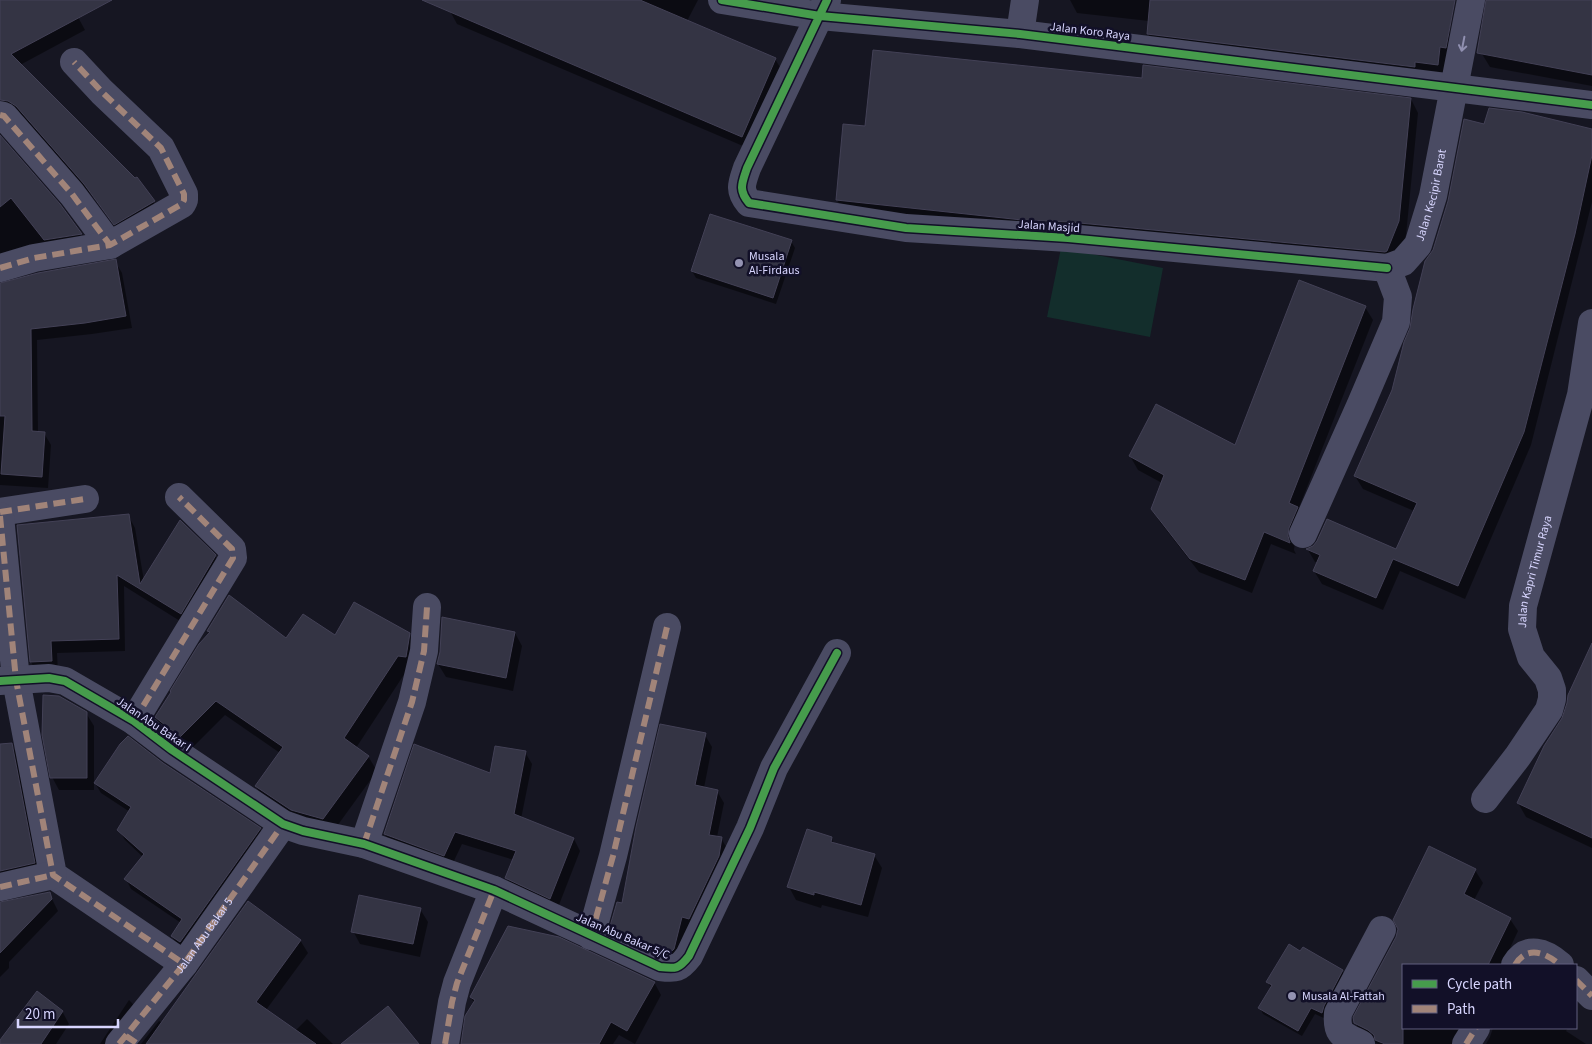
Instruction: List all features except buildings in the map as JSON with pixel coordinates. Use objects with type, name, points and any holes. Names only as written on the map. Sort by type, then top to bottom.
[{"type":"street","name":"Jalan Koro Raya","points":[[722,0],[824,8],[1592,105]]},
{"type":"street","points":[[1020,34],[1025,0]]},
{"type":"street","name":"Jalan Kecipir Barat","points":[[1386,268],[1403,262],[1418,245],[1433,196],[1471,0]]},
{"type":"street","name":"Jalan Masjid","points":[[824,8],[747,168],[741,185],[742,195],[749,203],[896,226],[1068,238],[1386,268]]},
{"type":"street","points":[[0,268],[34,258],[110,245],[182,204],[184,200],[184,194],[161,148],[102,92],[74,62]]},
{"type":"street","points":[[0,115],[4,116],[72,194],[110,245]]},
{"type":"street","points":[[1303,534],[1396,322],[1398,297],[1386,268]]},
{"type":"street","name":"Jalan Kapri Timur Raya","points":[[1485,799],[1518,756],[1549,710],[1552,699],[1552,690],[1548,678],[1531,657],[1522,628],[1523,606],[1587,396],[1592,323]]},
{"type":"street","points":[[134,721],[233,558],[232,549],[179,497]]},
{"type":"street","points":[[0,512],[85,499]]},
{"type":"street","points":[[0,516],[8,680],[53,875],[184,964]]},
{"type":"street","points":[[364,844],[412,702],[424,651],[427,607]]},
{"type":"street","points":[[591,936],[613,856],[667,627]]},
{"type":"street","name":"Jalan Abu Bakar 5/C","points":[[283,824],[303,832],[364,844],[494,890],[660,967],[675,969],[682,965],[689,956],[750,828],[774,768],[837,653]]},
{"type":"street","name":"Jalan Abu Bakar I","points":[[8,680],[49,678],[65,681],[134,721],[172,750],[283,824]]},
{"type":"street","name":"Jalan Abu Bakar 5","points":[[127,1041],[283,824]]},
{"type":"street","points":[[0,887],[53,875]]},
{"type":"street","points":[[445,1044],[457,983],[494,890]]},
{"type":"street","points":[[1361,1044],[1342,1035],[1337,1025],[1338,1013],[1382,930]]},
{"type":"street","points":[[1515,964],[1519,958],[1530,952],[1542,954],[1558,964]]},
{"type":"street","points":[[1577,981],[1592,996]]},
{"type":"street","points":[[1466,1044],[1475,1029]]},
{"type":"green space","points":[[1061,248],[1163,268],[1150,337],[1047,317]]},
{"type":"marked path","points":[[0,268],[34,258],[110,245],[182,204],[184,200],[184,194],[161,148],[102,92],[74,62]]},
{"type":"marked path","points":[[0,115],[4,116],[72,194],[110,245]]},
{"type":"marked path","points":[[134,721],[233,558],[232,549],[179,497]]},
{"type":"marked path","points":[[0,512],[85,499]]},
{"type":"marked path","points":[[0,516],[16,680],[53,875],[184,964]]},
{"type":"marked path","points":[[364,844],[412,702],[424,651],[427,607]]},
{"type":"marked path","points":[[591,936],[613,856],[667,627]]},
{"type":"marked path","points":[[119,1044],[184,964],[283,824]]},
{"type":"marked path","points":[[0,887],[53,875]]},
{"type":"marked path","points":[[445,1044],[457,983],[494,890]]},
{"type":"marked path","points":[[1516,964],[1525,955],[1531,953],[1542,954],[1559,964]]},
{"type":"marked path","points":[[1577,981],[1592,996]]},
{"type":"marked path","points":[[1466,1044],[1475,1029]]},
{"type":"marked path","points":[[126,1036],[138,1044]]},
{"type":"cycle path","points":[[722,0],[820,16],[1020,34],[1592,105]]},
{"type":"cycle path","points":[[827,0],[747,168],[742,190],[749,203],[906,228],[1068,238],[1387,268]]},
{"type":"cycle path","points":[[0,681],[49,678],[65,681],[134,721],[172,750],[283,824],[303,831],[364,844],[494,890],[660,967],[670,968],[680,966],[689,956],[750,828],[774,768],[837,653]]},
{"type":"place","name":"Musala Al-Firdaus","points":[[739,263]]},
{"type":"place","name":"Musala Al-Fattah","points":[[1292,996]]}]
